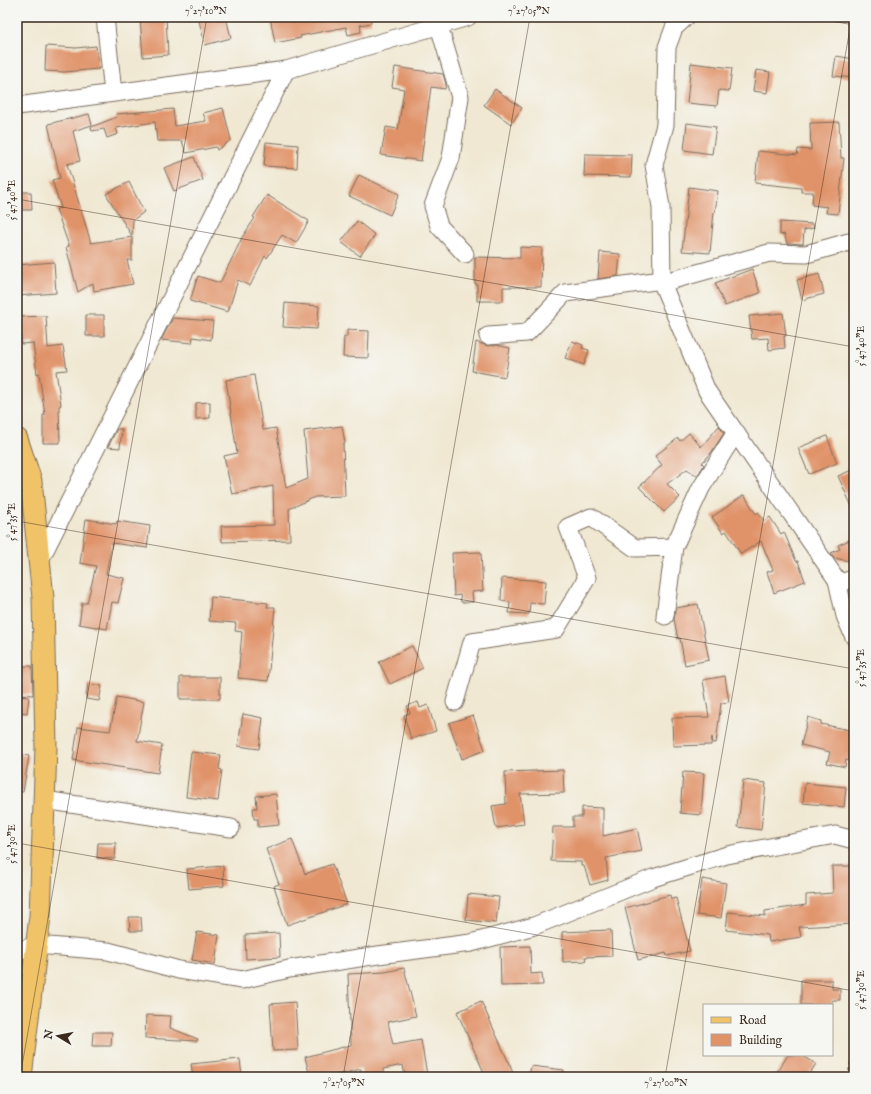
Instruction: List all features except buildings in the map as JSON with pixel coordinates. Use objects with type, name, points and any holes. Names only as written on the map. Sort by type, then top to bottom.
[{"type":"main road","points":[[17,439],[31,481],[39,562],[43,606],[46,748],[40,916],[22,1077]]},
{"type":"street","points":[[105,17],[113,93]]},
{"type":"street","points":[[17,106],[286,70],[468,17]]},
{"type":"street","points":[[686,17],[674,28],[667,47],[665,125],[654,165],[661,207],[662,282],[707,390],[736,432],[846,579],[845,616],[854,636]]},
{"type":"street","points":[[439,26],[460,97],[451,158],[433,206],[439,226],[466,254]]},
{"type":"street","points":[[39,562],[286,70]]},
{"type":"street","points":[[488,336],[527,333],[565,293],[662,282],[769,253],[806,254],[849,242],[854,243]]},
{"type":"street","points":[[666,616],[674,547],[701,488],[736,432]]},
{"type":"street","points":[[455,702],[472,642],[556,629],[587,578],[568,527],[591,517],[635,548],[674,547]]},
{"type":"street","points":[[44,800],[231,828]]},
{"type":"street","points":[[17,951],[37,945],[108,951],[179,970],[242,980],[289,970],[378,955],[471,943],[534,926],[653,878],[727,855],[835,835],[854,840]]},
{"type":"path","points":[[848,1077],[854,1050]]}]
